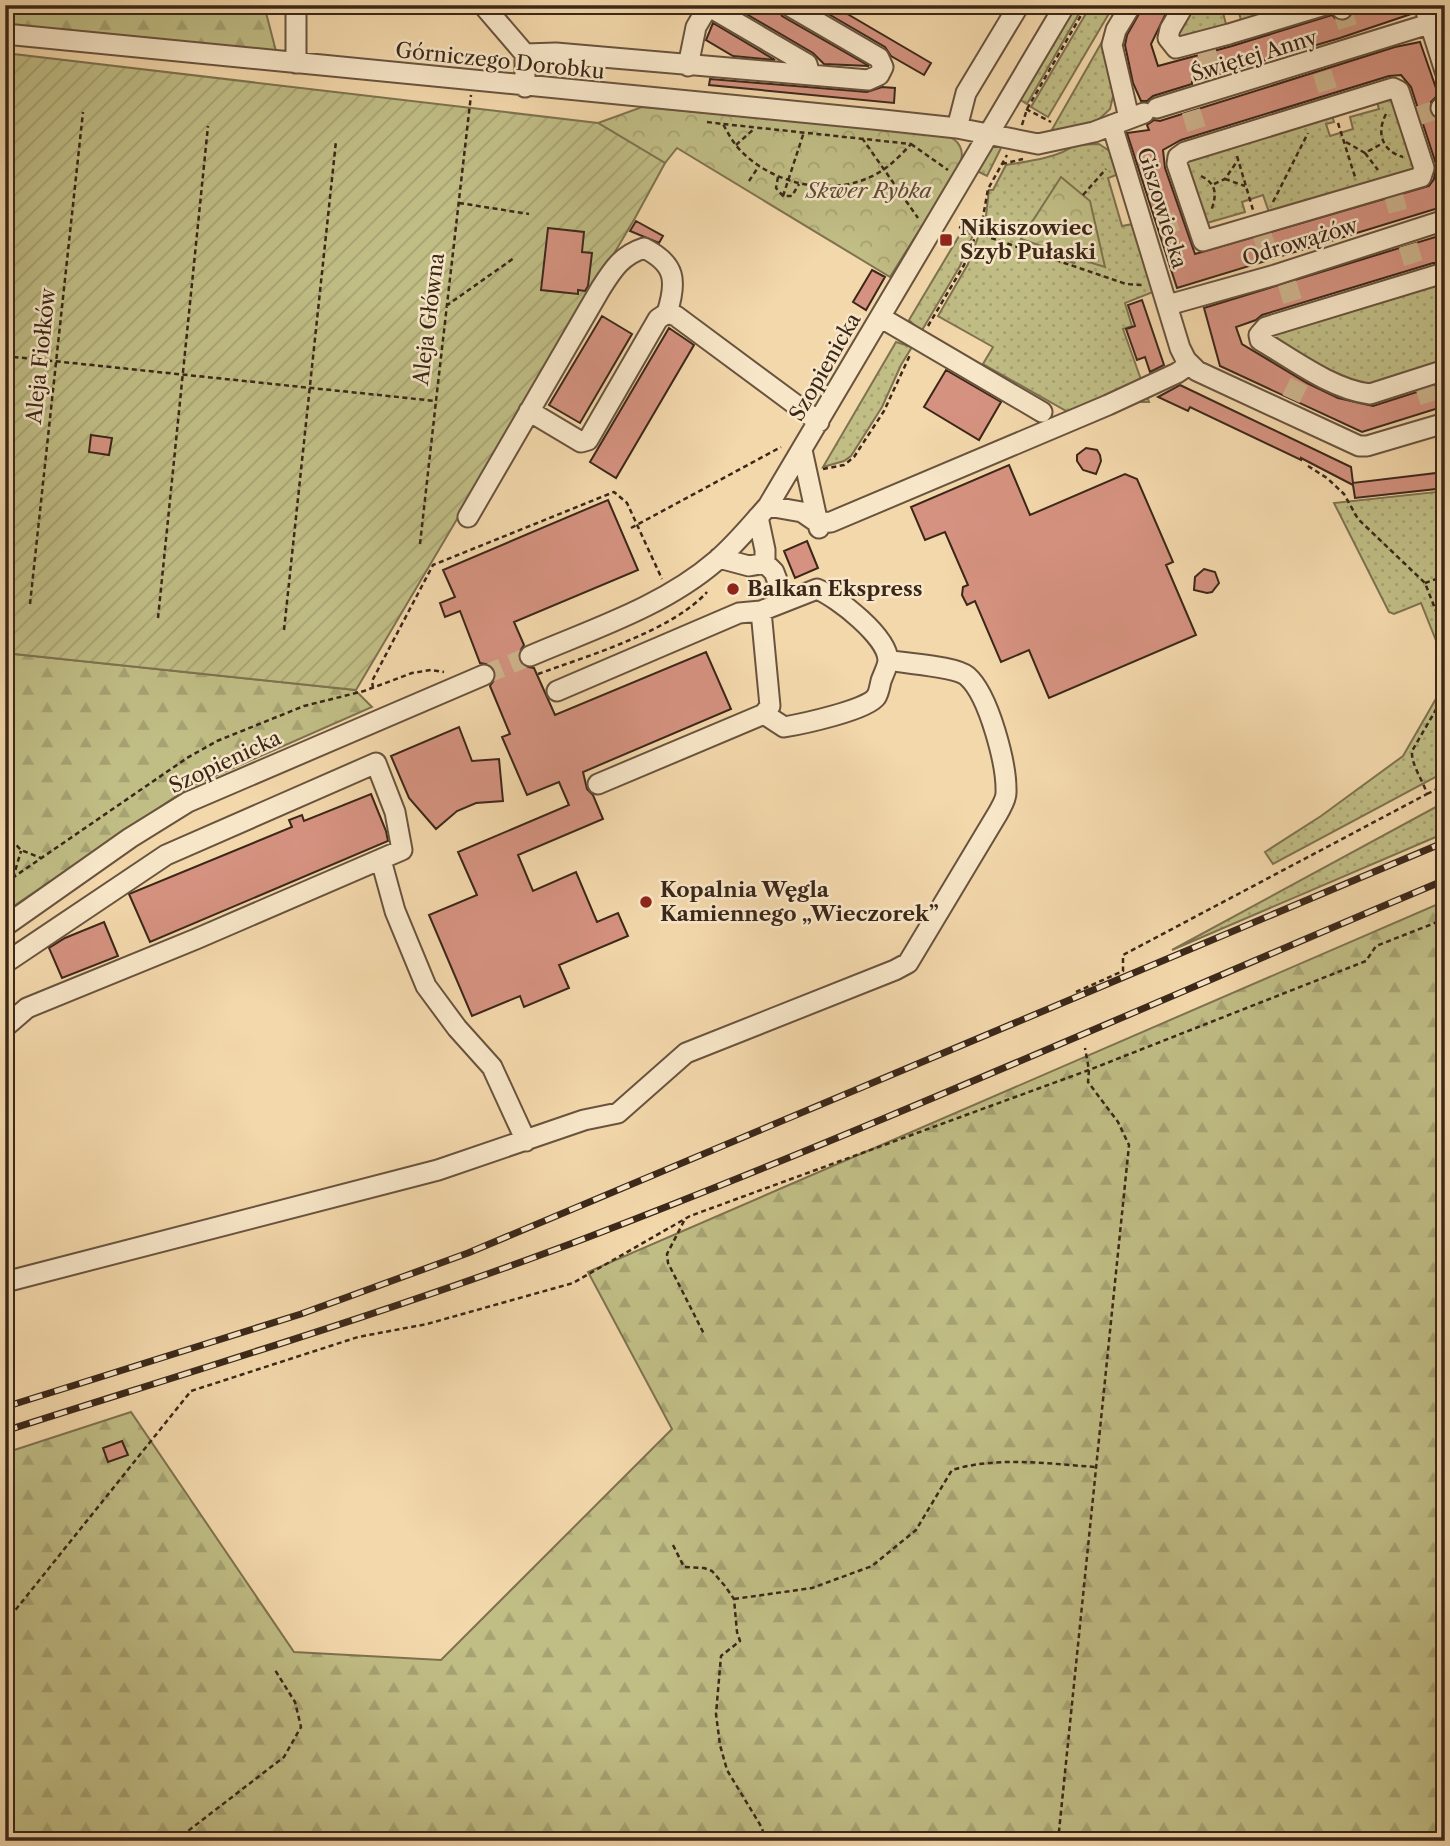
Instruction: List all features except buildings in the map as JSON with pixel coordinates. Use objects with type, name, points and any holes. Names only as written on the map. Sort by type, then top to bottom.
[{"type":"street","points":[[296,5],[296,64]]},
{"type":"street","points":[[483,5],[525,54],[525,87]]},
{"type":"street","points":[[688,66],[696,27],[708,5],[807,64],[810,75]]},
{"type":"street","points":[[525,54],[556,53],[868,80],[879,75],[883,67],[879,58],[788,5]]},
{"type":"street","points":[[957,128],[966,93],[1018,5]]},
{"type":"street","name":"Szopienicka","points":[[534,665],[689,582],[719,558],[763,511],[819,422],[1065,5]]},
{"type":"street","name":"Giszowiecka","points":[[1131,5],[1116,30],[1112,45],[1135,116],[1161,281],[1180,348],[1190,364]]},
{"type":"street","points":[[1184,5],[1168,37],[1176,48],[1204,46],[1336,6]]},
{"type":"street","points":[[1433,16],[1445,71]]},
{"type":"street","name":"Świętej Anny","points":[[990,134],[1038,144],[1094,132],[1135,116],[1190,106],[1216,83],[1320,65],[1352,42],[1433,16]]},
{"type":"street","name":"Górniczego Dorobku","points":[[5,34],[957,128],[990,134]]},
{"type":"street","points":[[1392,88],[1399,91],[1402,100],[1411,118],[1424,168],[1421,177],[1392,190],[1361,195],[1263,228],[1203,241],[1189,218],[1177,164],[1178,157],[1185,152],[1201,142],[1232,138],[1326,105],[1392,88]]},
{"type":"street","name":"Odrowążów","points":[[1168,305],[1445,220]]},
{"type":"street","points":[[468,517],[529,411],[601,288],[618,262],[629,253],[644,248],[658,255],[666,264],[673,280],[667,313],[658,319],[588,440],[581,442],[529,411]]},
{"type":"street","points":[[1445,276],[1417,276],[1296,313],[1266,327],[1259,335],[1260,341],[1305,371],[1345,389],[1370,394],[1423,381],[1445,370]]},
{"type":"street","points":[[667,313],[676,316],[819,422]]},
{"type":"street","points":[[880,317],[1042,412]]},
{"type":"street","points":[[820,529],[1108,405],[1177,373],[1190,364],[1207,377],[1288,406],[1359,446],[1367,446],[1438,419]]},
{"type":"street","points":[[802,450],[820,529]]},
{"type":"street","points":[[785,601],[776,578],[765,563],[763,511],[802,512],[820,529]]},
{"type":"street","points":[[719,558],[749,566],[765,563]]},
{"type":"street","points":[[557,691],[739,613],[761,611],[817,589],[833,596],[851,609],[881,643],[888,660],[876,697],[863,705],[806,724],[784,727],[765,714]]},
{"type":"street","points":[[598,784],[765,714],[770,706],[761,611]]},
{"type":"street","points":[[5,1282],[438,1170],[584,1120],[618,1113],[686,1053],[908,963],[998,813],[1006,797],[1005,773],[997,735],[990,717],[977,689],[967,676],[951,669],[888,660]]},
{"type":"street","name":"Szopienicka","points":[[5,926],[130,838],[188,802],[484,675]]},
{"type":"street","points":[[5,962],[166,855],[376,762],[395,812],[402,850],[27,1008],[5,1027]]},
{"type":"street","points":[[381,860],[396,911],[426,986],[457,1028],[492,1067],[526,1141]]},
{"type":"path","points":[[1021,130],[1027,109],[1087,5]]},
{"type":"path","name":"Aleja Główna","points":[[5,356],[436,401],[471,95]]},
{"type":"path","points":[[1402,100],[1388,110],[1383,120],[1383,144],[1387,150],[1399,157],[1420,157]]},
{"type":"path","points":[[1263,228],[1317,116],[1326,105],[1345,142],[1361,195]]},
{"type":"path","points":[[1027,109],[1051,122]]},
{"type":"path","name":"Aleja Fiołków","points":[[30,604],[83,112]]},
{"type":"path","points":[[696,121],[911,144],[952,173]]},
{"type":"path","points":[[723,124],[736,145],[759,166],[778,177],[799,183],[836,185],[862,179],[884,169],[911,144]]},
{"type":"path","points":[[158,618],[208,125]]},
{"type":"path","points":[[736,145],[756,127]]},
{"type":"path","points":[[783,196],[804,132]]},
{"type":"path","points":[[862,138],[918,218],[922,212]]},
{"type":"path","points":[[1232,138],[1246,187],[1263,228]]},
{"type":"path","points":[[284,631],[336,141]]},
{"type":"path","points":[[1345,142],[1365,153],[1383,144]]},
{"type":"path","points":[[990,184],[1010,151]]},
{"type":"path","points":[[1212,184],[1225,179],[1238,160]]},
{"type":"path","points":[[749,181],[759,166]]},
{"type":"path","points":[[1083,195],[1107,168]]},
{"type":"path","points":[[778,177],[776,188],[783,196],[792,196],[799,183]]},
{"type":"path","points":[[1225,179],[1246,187]]},
{"type":"path","points":[[459,203],[529,214]]},
{"type":"path","points":[[959,227],[1126,284],[1136,286],[1161,281]]},
{"type":"path","points":[[446,306],[514,258]]},
{"type":"path","points":[[420,544],[436,401]]},
{"type":"path","points":[[631,528],[781,447]]},
{"type":"path","points":[[1308,466],[1327,478],[1344,494],[1358,519],[1425,583],[1445,634]]},
{"type":"path","points":[[373,688],[372,681],[433,565],[614,492],[627,503],[664,582]]},
{"type":"path","points":[[1425,583],[1445,576]]},
{"type":"path","points":[[657,586],[671,577]]},
{"type":"path","points":[[534,665],[561,667],[677,618],[705,595]]},
{"type":"path","points":[[5,883],[187,758],[217,741],[304,706],[373,688],[412,673],[431,670],[450,673]]},
{"type":"path","points":[[1427,794],[1423,780],[1411,759],[1412,751],[1445,694]]},
{"type":"path","points":[[1076,992],[1123,971],[1123,955],[1445,785]]},
{"type":"path","points":[[5,833],[21,850],[41,858]]},
{"type":"path","points":[[13,878],[21,850]]},
{"type":"path","points":[[5,1623],[191,1391],[359,1337],[427,1324],[573,1283],[690,1216],[1089,1070],[1366,961],[1376,946],[1445,919]]},
{"type":"path","points":[[1058,1841],[1129,1145],[1118,1122],[1088,1082],[1085,1048]]},
{"type":"path","points":[[690,1216],[685,1219],[672,1242],[667,1254],[668,1263],[704,1334]]},
{"type":"path","points":[[734,1598],[811,1588],[872,1566],[916,1530],[953,1470],[973,1463],[1096,1467]]},
{"type":"path","points":[[673,1545],[684,1567],[704,1567],[712,1571],[734,1598],[740,1641],[721,1656],[716,1714],[727,1770],[762,1828],[765,1841]]},
{"type":"path","points":[[175,1841],[284,1757],[301,1727],[295,1702],[275,1670]]},
{"type":"green space","points":[[5,5],[264,5],[277,55],[5,25]]},
{"type":"green space","points":[[1074,5],[1084,5],[1027,104],[1019,99]]},
{"type":"green space","points":[[1091,5],[1114,5],[1048,117],[1031,107]]},
{"type":"green space","points":[[1123,5],[1110,109],[1094,124],[1050,133]]},
{"type":"green space","points":[[1190,5],[1221,5],[1227,28],[1183,41],[1176,35]]},
{"type":"green space","points":[[1237,5],[1308,5],[1242,24]]},
{"type":"green space","points":[[5,53],[598,123],[665,163],[356,690],[5,653]]},
{"type":"green space","points":[[1391,96],[1415,169],[1271,218],[1263,195],[1242,202],[1245,212],[1200,225],[1182,164],[1186,156],[1331,112],[1334,122],[1326,124],[1330,136],[1353,129],[1350,117],[1379,109],[1376,99]]},
{"type":"green space","name":"Skwer Rybka","points":[[642,107],[943,135],[957,142],[962,156],[959,167],[890,277],[677,148],[665,163],[598,123]]},
{"type":"green space","points":[[1003,144],[987,176],[977,171],[993,146]]},
{"type":"green space","points":[[1099,144],[1111,152],[1119,174],[1108,178],[1122,226],[1133,224],[1153,292],[1125,303],[1132,326],[1123,329],[1149,402],[1139,402],[1075,429],[1066,411],[983,364],[993,347],[938,316],[968,264],[986,216],[989,190],[993,190],[1006,165],[1052,156],[1074,145]]},
{"type":"green space","points":[[1061,177],[1090,201],[1105,267],[1076,258],[1074,263],[1067,261],[1068,255],[1021,239]]},
{"type":"green space","points":[[962,231],[973,235],[960,266],[921,332],[909,320]]},
{"type":"green space","points":[[1434,282],[1445,283],[1445,364],[1363,390],[1270,339],[1273,333]]},
{"type":"green space","points":[[896,342],[912,347],[882,407],[851,456],[823,467]]},
{"type":"green space","points":[[1445,491],[1445,663],[1421,603],[1394,614],[1389,612],[1334,503]]},
{"type":"green space","points":[[5,653],[355,690],[372,707],[190,787],[5,912]]},
{"type":"green space","points":[[1445,683],[1445,772],[1273,864],[1265,852],[1321,816],[1403,756]]},
{"type":"green space","points":[[1445,802],[1445,833],[1172,950]]},
{"type":"green space","points":[[1445,901],[1445,1841],[5,1841],[5,1453],[131,1412],[294,1652],[441,1660],[672,1429],[588,1272]]},
{"type":"tunnel","points":[[1342,9],[1350,35]]},
{"type":"tunnel","points":[[1206,50],[1214,76]]},
{"type":"tunnel","points":[[1322,72],[1330,97]]},
{"type":"tunnel","points":[[1415,117],[1441,108]]},
{"type":"tunnel","points":[[1191,111],[1199,137]]},
{"type":"tunnel","points":[[1393,193],[1400,219]]},
{"type":"tunnel","points":[[1159,227],[1184,219]]},
{"type":"tunnel","points":[[1262,234],[1270,259]]},
{"type":"tunnel","points":[[1408,245],[1416,272]]},
{"type":"tunnel","points":[[1287,283],[1295,309]]},
{"type":"tunnel","points":[[1291,399],[1303,374]]},
{"type":"tunnel","points":[[1424,384],[1432,410]]},
{"type":"tunnel","points":[[484,675],[530,656]]},
{"type":"railway","points":[[5,1407],[301,1314],[468,1253],[1445,842]]},
{"type":"railway","points":[[5,1431],[370,1314],[586,1238],[910,1108],[1445,880]]},
{"type":"place","name":"Nikiszowiec Szyb Pułaski","points":[[946,240]]},
{"type":"place","name":"Balkan Ekspress","points":[[733,589]]},
{"type":"place","name":"Kopalnia Węgla Kamiennego „Wieczorek”","points":[[646,902]]}]
